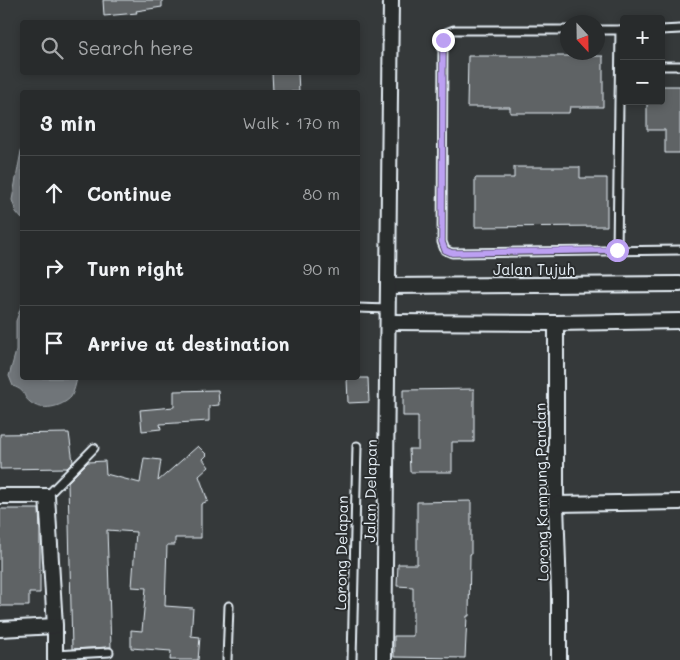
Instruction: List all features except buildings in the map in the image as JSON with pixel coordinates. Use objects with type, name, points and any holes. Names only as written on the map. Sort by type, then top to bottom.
[{"type":"street","name":"Jalan Delapan","points":[[384,660],[391,0]]},
{"type":"street","name":"Jalan Tujuh","points":[[388,286],[680,284]]},
{"type":"street","points":[[388,316],[556,323],[680,321]]},
{"type":"street","name":"Lorong Kampung Pandan","points":[[556,323],[556,504],[559,660]]},
{"type":"street","points":[[0,496],[47,496],[56,626],[55,657]]},
{"type":"street","points":[[556,504],[680,502]]},
{"type":"street","points":[[0,629],[56,626]]},
{"type":"lane","points":[[665,30],[680,29]]},
{"type":"lane","points":[[560,30],[454,30],[446,33],[443,40],[442,242],[445,250],[452,253],[680,250]]},
{"type":"lane","points":[[605,30],[620,30]]},
{"type":"lane","points":[[665,66],[680,66]]},
{"type":"lane","points":[[617,250],[621,105]]},
{"type":"lane","points":[[360,309],[388,316]]},
{"type":"lane","name":"Lorong Delapan","points":[[352,660],[357,446]]},
{"type":"lane","points":[[47,496],[94,448]]},
{"type":"lane","points":[[227,660],[229,606]]},
{"type":"lane","points":[[55,657],[109,652]]},
{"type":"shaded area","points":[[20,157],[20,217],[16,212],[12,200]]},
{"type":"shaded area","points":[[20,310],[20,380],[76,380],[71,397],[57,406],[40,407],[35,405],[27,400],[21,390],[13,386],[9,376],[16,351],[16,321]]},
{"type":"route","points":[[443,40],[442,242],[445,250],[452,253],[617,250]]}]
